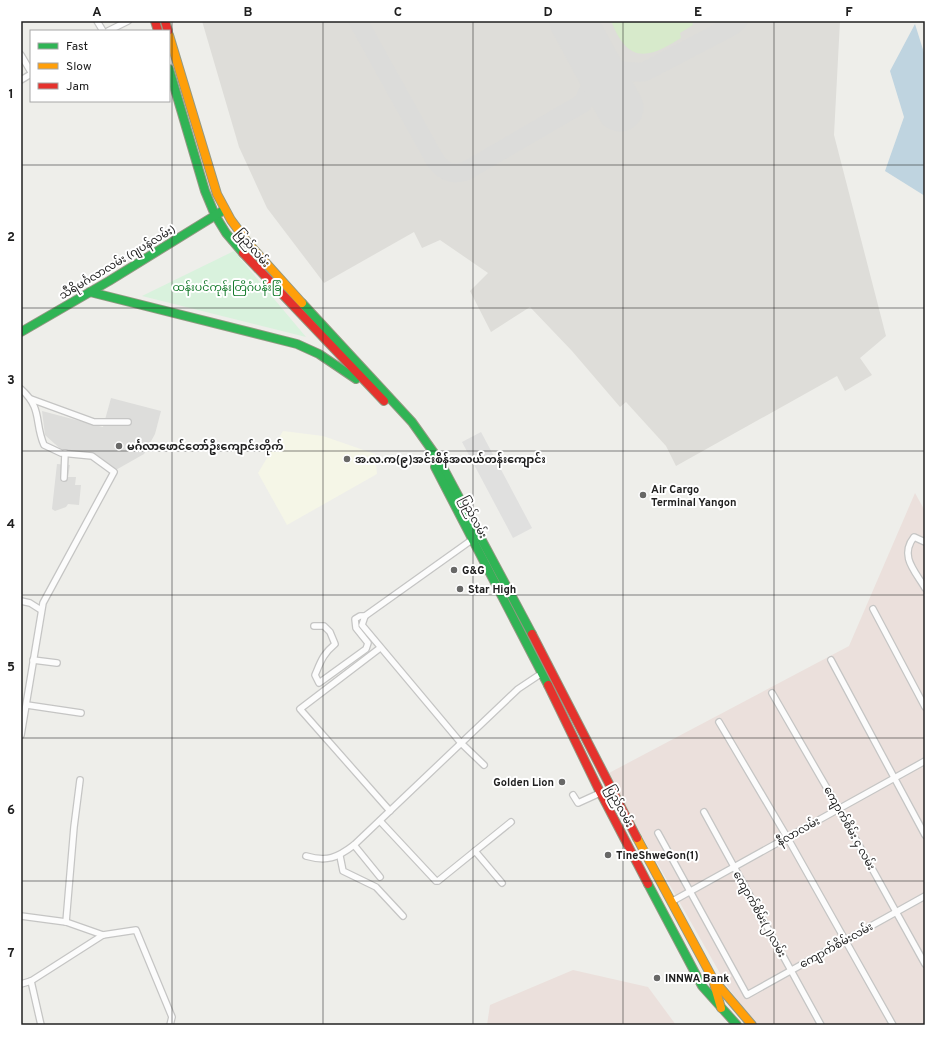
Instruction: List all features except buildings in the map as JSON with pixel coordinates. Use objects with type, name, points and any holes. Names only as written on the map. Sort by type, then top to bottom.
[{"type":"main road","name":"ပြည်လမ်း","points":[[170,38],[214,185],[224,210],[234,228],[412,422],[440,460],[552,671],[671,902],[713,979],[752,1025]]},
{"type":"main road","name":"ပြည်လမ်း","points":[[170,72],[205,190],[215,215],[226,233],[244,256],[407,426],[423,447],[542,673],[600,793],[702,986],[737,1025]]},
{"type":"main road","name":"သီရိမင်္ဂလာလမ်း (ဂျပန်လမ်း)","points":[[22,334],[224,210]]},
{"type":"main road","points":[[90,292],[297,344],[319,354],[376,393]]},
{"type":"main road","name":"ပြည်လမ်း","points":[[713,979],[722,1009]]},
{"type":"main road","points":[[722,1009],[730,1025]]},
{"type":"street","points":[[97,21],[102,30]]},
{"type":"street","points":[[110,30],[128,21]]},
{"type":"street","points":[[21,55],[30,71]]},
{"type":"street","points":[[21,80],[30,74]]},
{"type":"street","points":[[21,389],[32,399],[94,422],[128,422]]},
{"type":"street","points":[[21,735],[41,610],[114,472],[92,456],[65,453],[44,445],[40,437],[37,413],[32,399]]},
{"type":"street","points":[[64,478],[65,453]]},
{"type":"street","points":[[925,542],[914,537],[908,544],[907,553],[910,564],[925,588]]},
{"type":"street","points":[[314,626],[324,626],[330,632],[335,644],[325,653],[315,675],[319,683],[366,649],[368,643],[356,628],[355,619],[360,616],[365,616],[473,540]]},
{"type":"street","points":[[21,601],[30,603],[41,610]]},
{"type":"street","points":[[873,609],[925,707]]},
{"type":"street","points":[[365,616],[362,625],[380,648],[461,743],[484,765]]},
{"type":"street","points":[[380,648],[300,709],[390,811]]},
{"type":"street","points":[[33,660],[57,663]]},
{"type":"street","points":[[831,660],[925,835]]},
{"type":"street","points":[[306,856],[321,860],[340,856],[380,821],[518,689],[542,673]]},
{"type":"street","name":"ကျောက်စိမ်း ၄ လမ်း","points":[[772,693],[839,809],[925,964]]},
{"type":"street","points":[[26,705],[81,713]]},
{"type":"street","points":[[719,722],[787,837],[893,1025]]},
{"type":"street","name":"နီလာလမ်း","points":[[671,902],[925,761]]},
{"type":"street","points":[[66,922],[74,827],[80,780]]},
{"type":"street","points":[[573,795],[578,803],[600,793]]},
{"type":"street","name":"ကျောက်စိမ်း(၂)လမ်း","points":[[704,812],[820,1025]]},
{"type":"street","points":[[380,821],[436,881],[438,881],[511,822]]},
{"type":"street","points":[[658,833],[690,891]]},
{"type":"street","points":[[354,845],[380,877]]},
{"type":"street","points":[[475,851],[502,883]]},
{"type":"street","points":[[340,856],[343,871],[376,887],[403,916]]},
{"type":"street","name":"ကျောက်စိမ်းလမ်း","points":[[690,891],[747,995],[790,969],[925,896]]},
{"type":"street","points":[[21,916],[66,922],[102,935]]},
{"type":"street","points":[[21,984],[31,981],[102,935],[136,930],[172,1017],[170,1025]]},
{"type":"street","points":[[31,981],[41,1025]]},
{"type":"shaded area","points":[[202,21],[840,21],[834,135],[886,336],[860,358],[872,375],[845,391],[837,376],[676,466],[666,446],[626,402],[620,407],[572,351],[530,307],[491,332],[470,291],[488,273],[440,240],[422,248],[414,232],[324,283],[267,208],[239,147]]},
{"type":"shaded area","points":[[111,398],[161,411],[155,434],[144,454],[114,471],[96,454],[65,453],[45,435],[42,411],[103,427]]},
{"type":"shaded area","points":[[283,431],[323,436],[375,454],[377,474],[287,525],[258,473]]},
{"type":"shaded area","points":[[481,432],[532,528],[513,538],[462,442]]},
{"type":"shaded area","points":[[57,464],[70,465],[68,477],[76,477],[75,485],[81,485],[79,505],[68,504],[66,507],[55,511],[52,509]]},
{"type":"shaded area","points":[[915,493],[925,511],[925,1025],[757,1025],[729,989],[643,838],[609,773],[849,646]]},
{"type":"shaded area","points":[[573,970],[648,987],[676,1025],[487,1025],[490,1005]]},
{"type":"green space","points":[[611,21],[692,21],[693,25],[680,33],[681,38],[660,50],[644,54],[630,50],[623,43]]},
{"type":"green space","name":"ထန်းပင်ကုန်းတြိဂံပန်းခြံ","points":[[234,251],[306,337],[142,296]]},
{"type":"water","points":[[915,24],[925,56],[925,196],[885,171],[904,117],[890,71]]},
{"type":"taxiway","points":[[358,21],[435,160],[441,167],[452,173],[466,171],[583,103],[593,80],[592,56]]},
{"type":"taxiway","points":[[592,56],[604,64],[616,69],[630,72],[644,72],[732,26],[738,21]]},
{"type":"runway","points":[[573,21],[620,108]]},
{"type":"traffic: fast","points":[[170,72],[205,191],[215,215],[226,233],[243,253]]},
{"type":"traffic: fast","points":[[21,332],[109,281],[224,210]]},
{"type":"traffic: fast","points":[[90,292],[297,344],[319,354],[356,379]]},
{"type":"traffic: fast","points":[[302,303],[412,422],[439,460],[532,634]]},
{"type":"traffic: fast","points":[[435,467],[548,685]]},
{"type":"traffic: fast","points":[[648,884],[702,986],[737,1025]]},
{"type":"traffic: slow","points":[[170,38],[217,194],[231,220],[248,243],[302,303]]},
{"type":"traffic: slow","points":[[637,838],[713,979],[752,1025]]},
{"type":"traffic: slow","points":[[713,980],[721,1008]]},
{"type":"traffic: jam","points":[[155,21],[158,30]]},
{"type":"traffic: jam","points":[[165,21],[168,30]]},
{"type":"traffic: jam","points":[[243,253],[384,401]]},
{"type":"traffic: jam","points":[[532,634],[637,838]]},
{"type":"traffic: jam","points":[[548,685],[599,790],[648,884]]},
{"type":"place","name":"မင်္ဂလာဖောင်တော်ဦးကျောင်းတိုက်","points":[[119,446]]},
{"type":"place","name":"အ.လ.က(၉)အင်းစိန်အလယ်တန်းကျောင်း","points":[[347,459]]},
{"type":"place","name":"Air Cargo Terminal Yangon","points":[[643,495]]},
{"type":"place","name":"G&G","points":[[454,570]]},
{"type":"place","name":"Star High","points":[[460,589]]},
{"type":"place","name":"Golden Lion","points":[[562,782]]},
{"type":"place","name":"TineShweGon(1)","points":[[608,855]]},
{"type":"place","name":"INNWA Bank","points":[[657,978]]}]
